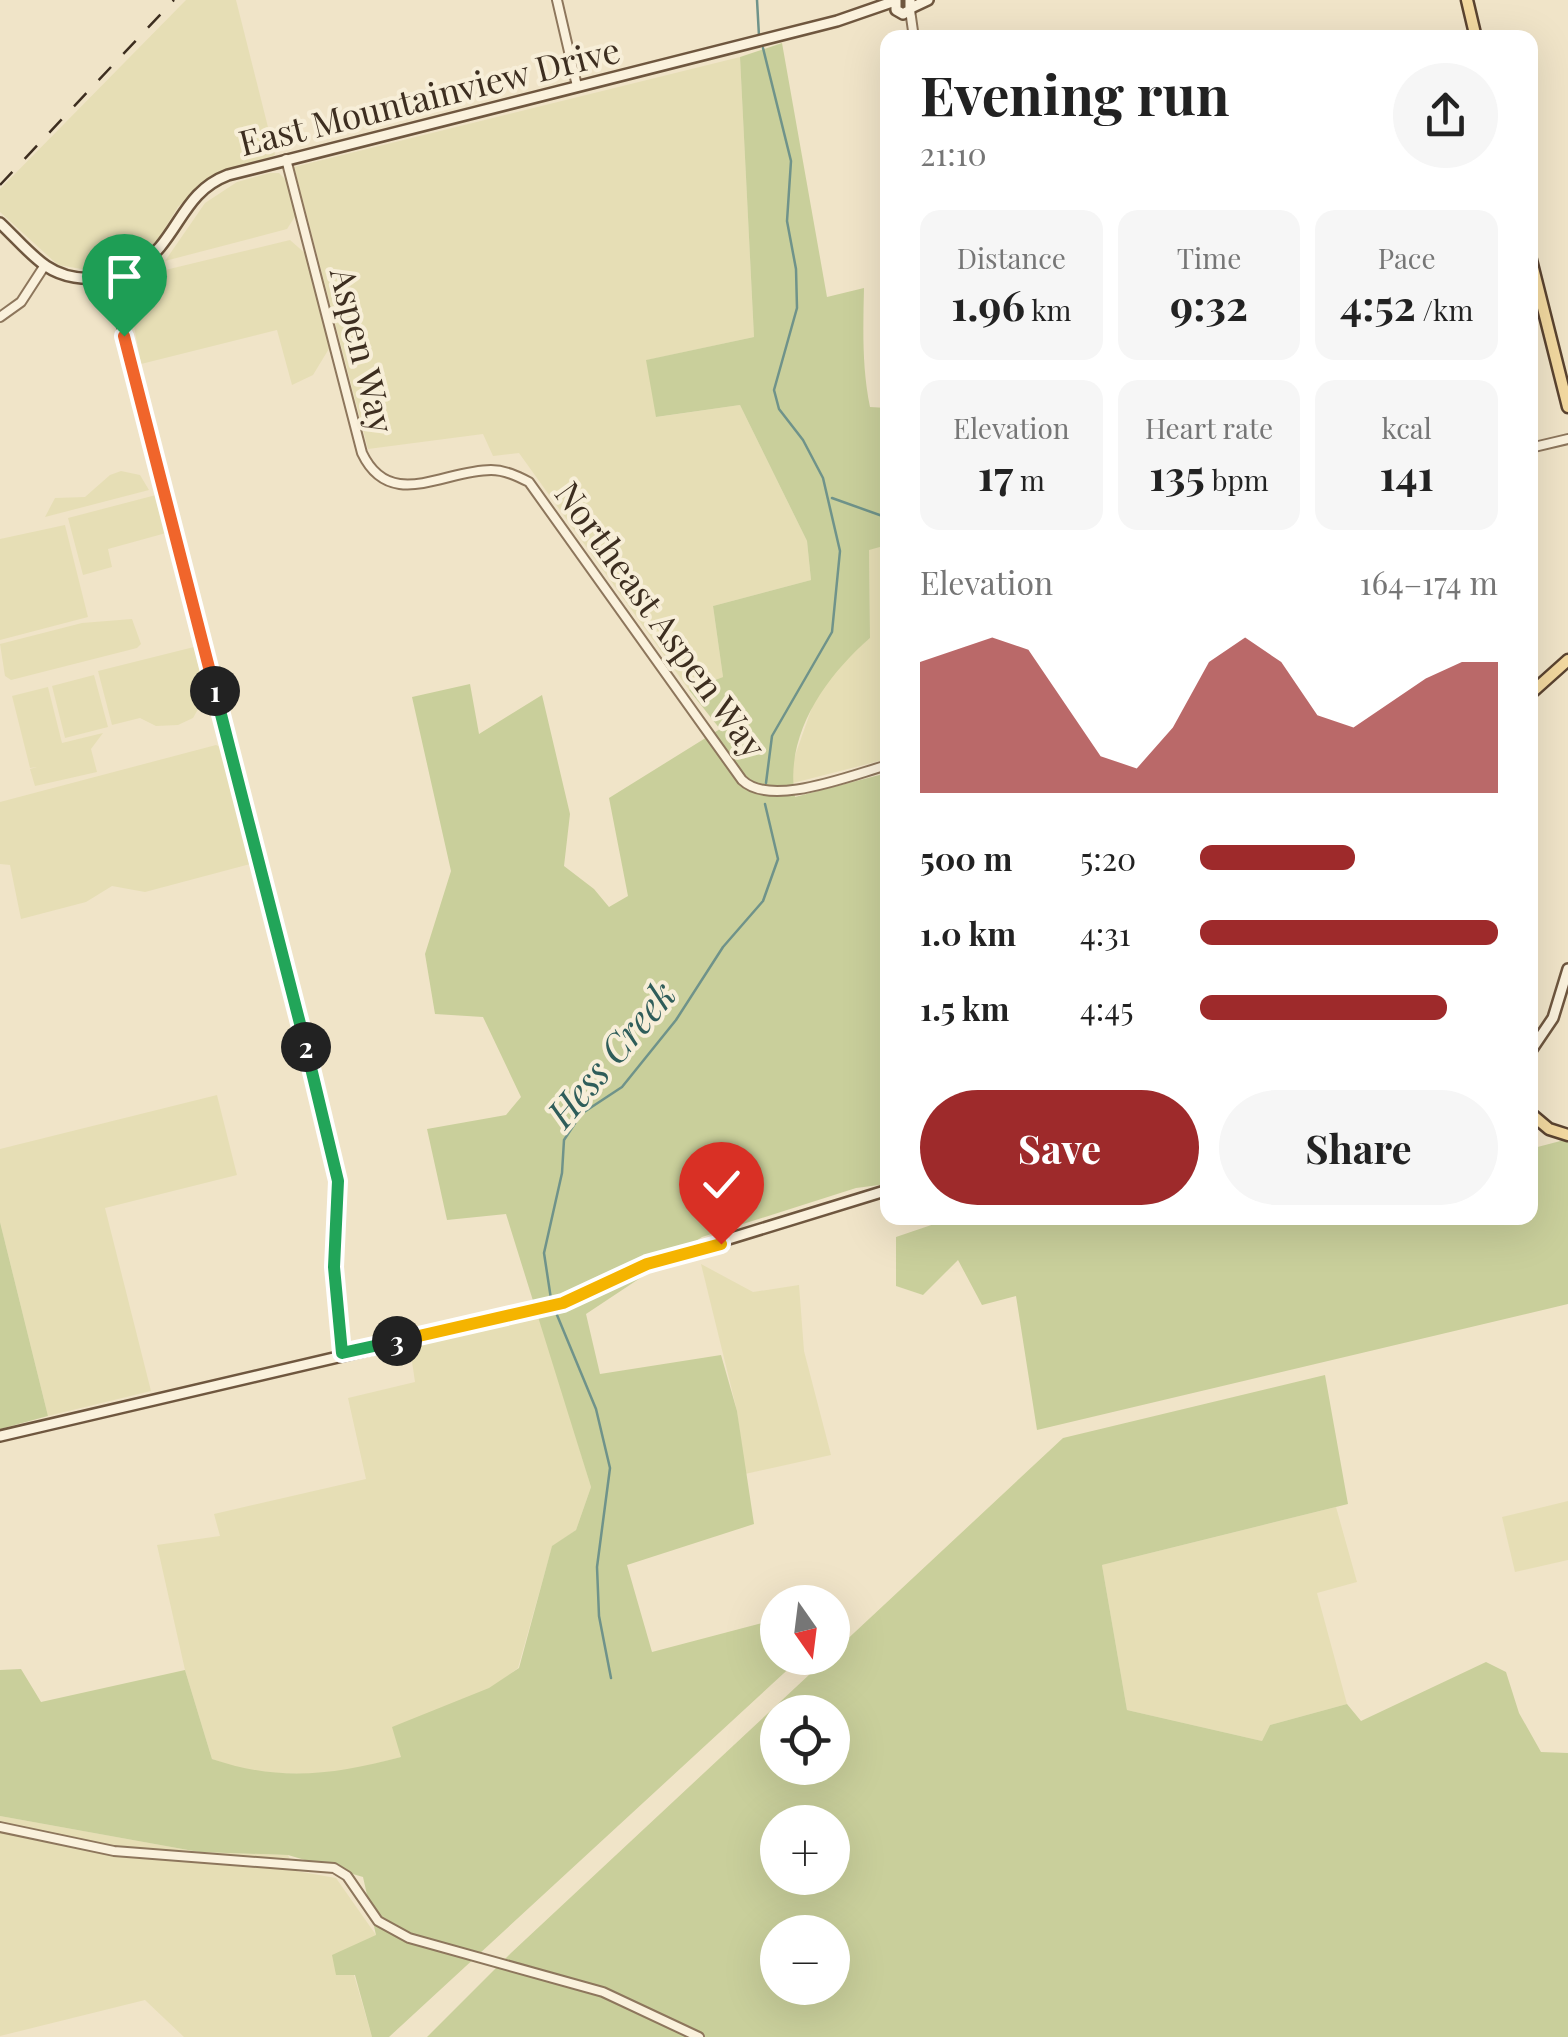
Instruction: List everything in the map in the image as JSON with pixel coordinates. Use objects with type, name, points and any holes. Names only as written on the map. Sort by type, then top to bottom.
[{"type":"main road","name":"East Mountainview Drive","points":[[109,276],[155,252],[182,211],[207,186],[228,174],[928,0]]},
{"type":"main road","points":[[1467,0],[1474,30]]},
{"type":"main road","points":[[0,223],[45,265],[77,277],[109,276]]},
{"type":"main road","points":[[1538,288],[1568,407]]},
{"type":"main road","points":[[1538,687],[1568,660]]},
{"type":"main road","points":[[1538,1040],[1553,1018],[1568,970]]},
{"type":"main road","points":[[1538,1120],[1568,1135]]},
{"type":"main road","points":[[0,1436],[563,1303],[647,1264],[880,1192]]},
{"type":"street","points":[[557,0],[577,86]]},
{"type":"street","name":"Aspen Way","points":[[286,159],[366,463],[386,482],[406,486],[482,471],[510,473]]},
{"type":"street","points":[[0,316],[21,302],[45,265]]},
{"type":"street","points":[[109,276],[337,1174],[334,1267],[342,1353]]},
{"type":"street","points":[[1538,446],[1568,439]]},
{"type":"street","name":"Northeast Aspen Way","points":[[510,473],[529,482],[552,508],[748,785],[774,793],[880,768]]},
{"type":"street","points":[[0,1827],[127,1852],[334,1868],[347,1876],[378,1921],[409,1938],[585,1986],[699,2037]]},
{"type":"shaded area","points":[[186,0],[236,0],[275,155],[204,181],[178,207],[157,241],[128,263],[99,272],[58,265],[0,212],[0,189]]},
{"type":"shaded area","points":[[740,57],[754,337],[647,360],[657,417],[740,405],[807,541],[811,580],[713,606],[723,677],[689,690],[519,453],[493,456],[483,434],[368,449],[294,167]]},
{"type":"shaded area","points":[[279,173],[288,182],[296,215],[287,229],[165,261],[205,203],[237,182]]},
{"type":"shaded area","points":[[290,240],[307,255],[330,347],[313,375],[292,385],[277,330],[141,364],[131,310],[148,280],[161,271]]},
{"type":"shaded area","points":[[121,471],[140,475],[149,490],[45,517],[55,498],[85,497],[110,475]]},
{"type":"shaded area","points":[[156,495],[166,533],[108,549],[112,567],[83,575],[68,518]]},
{"type":"shaded area","points":[[65,525],[88,617],[0,640],[0,539]]},
{"type":"shaded area","points":[[880,547],[880,761],[793,783],[791,767],[815,699],[845,659],[870,638],[869,549]]},
{"type":"shaded area","points":[[132,619],[141,644],[137,648],[11,680],[5,676],[0,644],[82,623]]},
{"type":"shaded area","points":[[194,647],[206,695],[193,718],[178,725],[156,726],[140,718],[112,725],[98,671]]},
{"type":"shaded area","points":[[94,675],[108,727],[65,738],[52,686]]},
{"type":"shaded area","points":[[48,687],[62,743],[103,733],[91,749],[97,772],[35,786],[30,769],[37,767],[30,768],[12,696]]},
{"type":"shaded area","points":[[216,745],[225,749],[254,863],[145,892],[112,886],[86,902],[21,919],[10,865],[0,864],[0,802]]},
{"type":"shaded area","points":[[217,1095],[237,1175],[105,1208],[151,1391],[48,1416],[0,1222],[0,1149]]},
{"type":"shaded area","points":[[701,1264],[753,1292],[799,1285],[804,1351],[831,1455],[745,1474],[737,1411]]},
{"type":"shaded area","points":[[539,1314],[591,1487],[576,1530],[552,1547],[518,1668],[401,1757],[333,1775],[249,1772],[212,1759],[185,1670],[157,1545],[220,1536],[214,1514],[366,1479],[348,1398],[415,1382],[410,1348]]},
{"type":"shaded area","points":[[1568,1501],[1568,1560],[1515,1572],[1502,1517]]},
{"type":"shaded area","points":[[1336,1507],[1357,1582],[1317,1593],[1347,1704],[1270,1725],[1262,1741],[1127,1710],[1102,1565]]},
{"type":"shaded area","points":[[0,1816],[199,1852],[288,1855],[296,1871],[336,1878],[376,1935],[354,1975],[372,2037],[184,2037],[145,2000],[0,2036]]},
{"type":"green space","points":[[782,43],[827,297],[864,288],[864,363],[870,407],[880,408],[880,547],[869,550],[870,638],[838,670],[812,708],[802,729],[793,774],[795,797],[880,775],[880,1185],[856,1188],[702,1237],[586,1314],[600,1374],[721,1355],[737,1411],[754,1524],[627,1565],[652,1652],[760,1623],[760,1675],[782,1675],[389,2037],[372,2037],[355,1975],[336,1975],[332,1955],[376,1935],[363,1877],[288,1855],[199,1852],[0,1816],[0,1670],[21,1669],[41,1702],[185,1670],[212,1759],[261,1771],[306,1773],[401,1757],[392,1727],[489,1688],[519,1668],[552,1546],[576,1530],[591,1487],[506,1214],[447,1220],[427,1129],[506,1115],[521,1097],[483,1017],[435,1014],[425,954],[451,871],[412,697],[470,684],[479,734],[542,695],[570,814],[564,866],[594,889],[609,907],[628,896],[609,798],[720,729],[689,690],[723,677],[713,606],[811,580],[807,541],[740,405],[656,417],[646,360],[754,337],[740,57]]},
{"type":"green space","points":[[1568,1139],[1568,1304],[1037,1430],[1016,1296],[982,1305],[958,1260],[923,1295],[896,1286],[896,1237],[931,1225],[1538,1225],[1538,1147]]},
{"type":"green space","points":[[0,1222],[48,1416],[0,1429]]},
{"type":"green space","points":[[1325,1375],[1348,1504],[1102,1565],[1127,1710],[1262,1741],[1270,1725],[1347,1704],[1361,1721],[1486,1662],[1506,1672],[1519,1713],[1541,1752],[1568,1753],[1568,2037],[427,2037],[511,1953],[760,1721],[760,1785],[850,1785],[850,1695],[788,1695],[809,1675],[850,1675],[850,1637],[1063,1438]]},
{"type":"waterway","name":"Hess Creek","points":[[757,0],[759,36]]},
{"type":"waterway","name":"Hess Creek","points":[[763,48],[791,161],[787,221],[796,269],[797,308],[774,390],[779,409],[803,440],[823,478],[840,551],[832,632],[772,736],[766,783]]},
{"type":"waterway","points":[[832,498],[880,515]]},
{"type":"waterway","name":"Hess Creek","points":[[551,1299],[544,1253],[562,1173],[564,1140],[581,1114],[622,1087],[676,1020],[723,947],[763,901],[778,859],[765,804]]},
{"type":"waterway","name":"Hess Creek","points":[[557,1315],[596,1409],[610,1468],[597,1567],[599,1616],[611,1678]]},
{"type":"railway","points":[[0,185],[174,0]]},
{"type":"route","points":[[124,336],[337,1174],[334,1267],[342,1353],[563,1303],[647,1264],[721,1244]]}]
